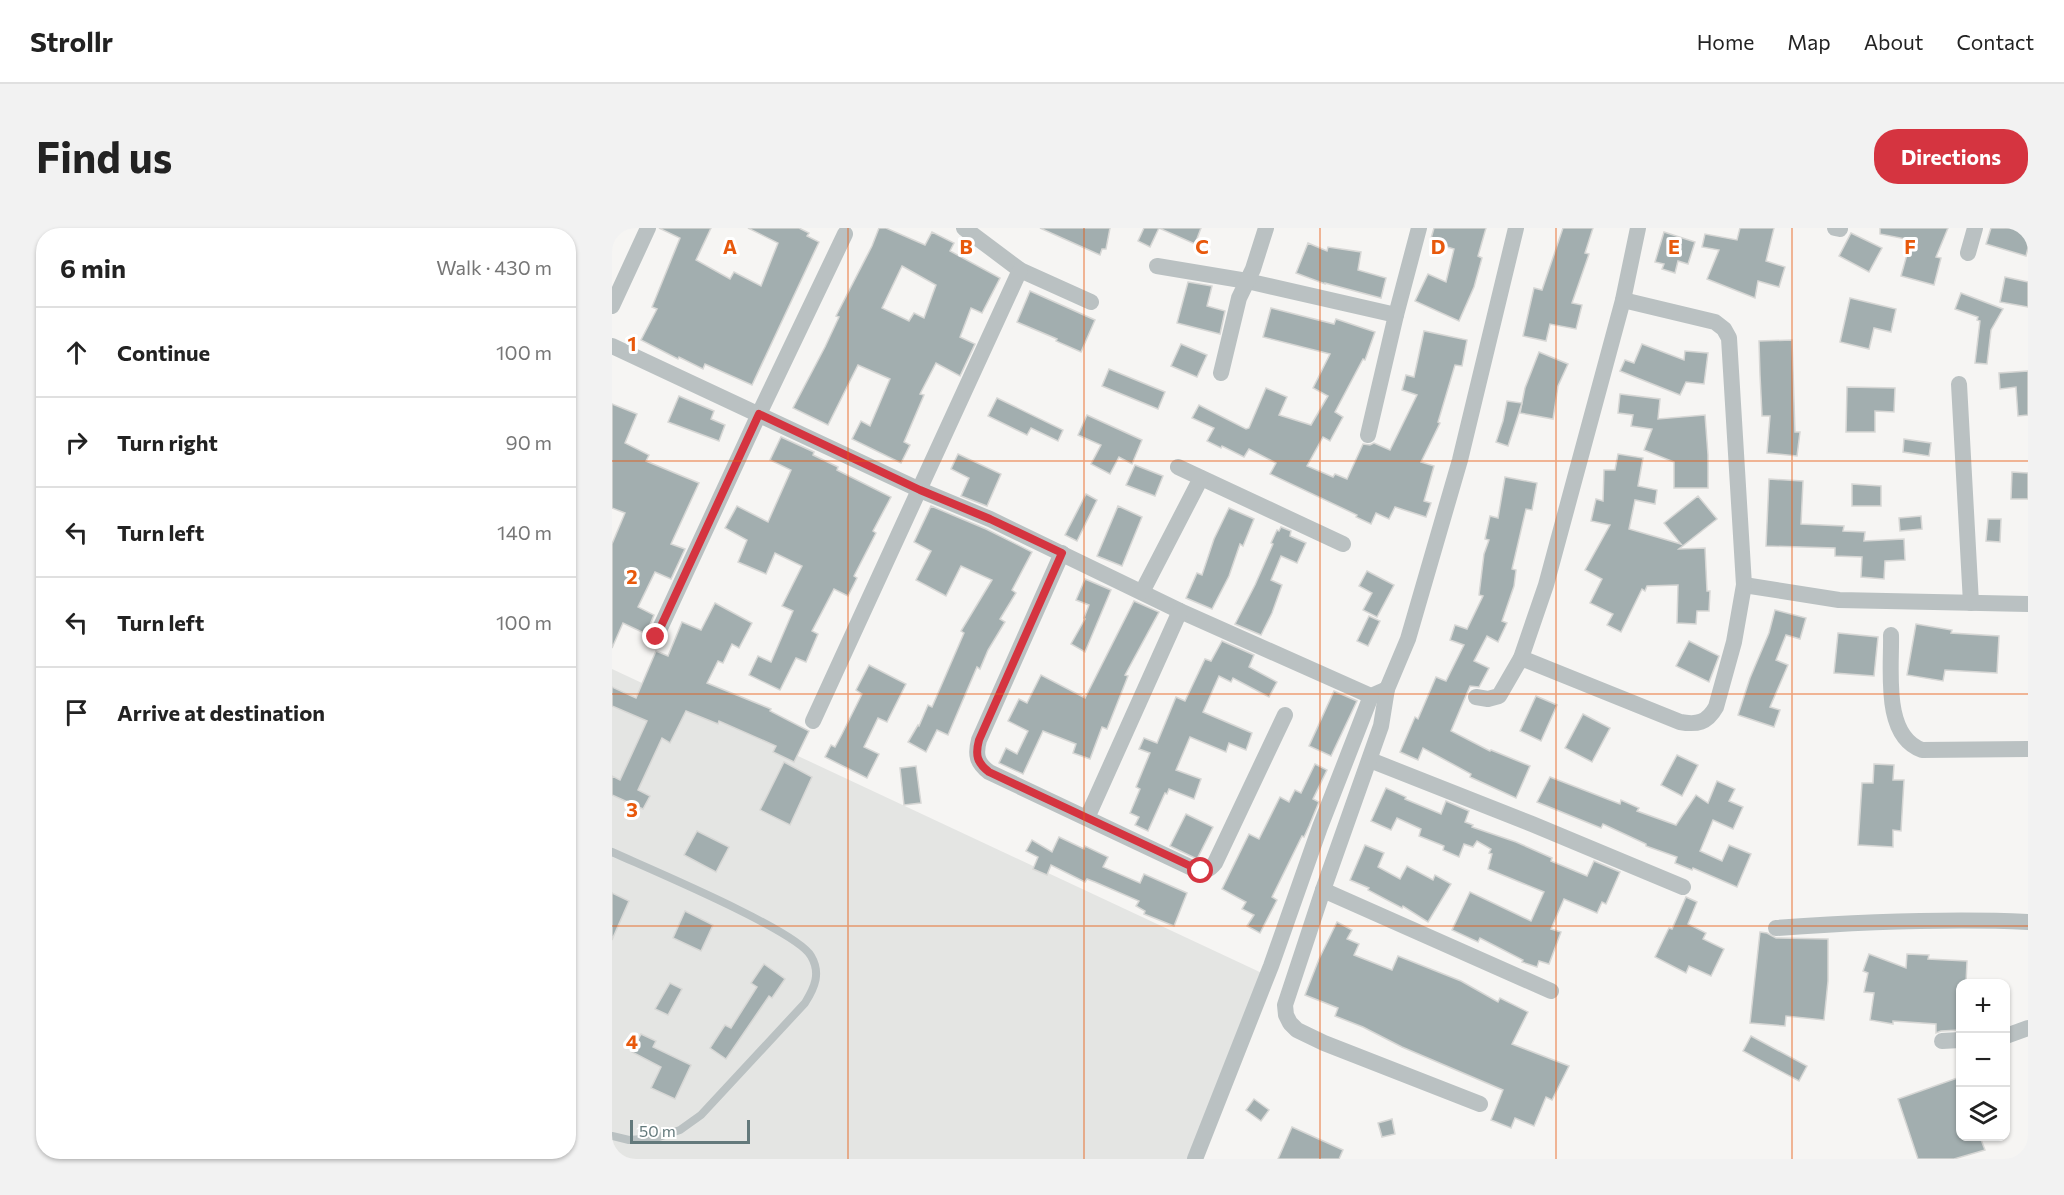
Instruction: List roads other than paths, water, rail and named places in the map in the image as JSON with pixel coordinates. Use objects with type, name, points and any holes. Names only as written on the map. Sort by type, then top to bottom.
[{"type":"street","points":[[612,306],[648,228]]},
{"type":"street","points":[[964,228],[1020,270],[1091,302]]},
{"type":"street","points":[[1221,373],[1239,298],[1257,258],[1266,228]]},
{"type":"street","points":[[1368,435],[1419,228]]},
{"type":"street","points":[[1480,1104],[1324,1043],[1298,1030],[1290,1023],[1285,1005],[1370,760],[1381,726],[1388,688],[1408,639],[1460,460],[1516,228]]},
{"type":"street","points":[[1476,697],[1488,699],[1499,696],[1521,658],[1546,585],[1623,300],[1638,228]]},
{"type":"street","points":[[1968,253],[1975,228]]},
{"type":"street","points":[[656,637],[845,234]]},
{"type":"street","points":[[1157,266],[1247,281],[1396,315]]},
{"type":"street","points":[[813,721],[1020,270]]},
{"type":"street","points":[[1521,658],[1680,722],[1701,723],[1712,716],[1716,707],[1734,642],[1744,585],[1729,338],[1724,328],[1714,322],[1623,300]]},
{"type":"street","points":[[612,346],[920,490],[990,519],[1180,611],[1371,696]]},
{"type":"street","points":[[1959,384],[1971,603]]},
{"type":"street","points":[[1178,467],[1343,544]]},
{"type":"street","points":[[1142,592],[1201,478]]},
{"type":"street","points":[[1062,553],[979,740],[976,753],[980,765],[989,772],[1201,871],[1211,869],[1285,715]]},
{"type":"street","points":[[1744,585],[1839,600],[2028,604]]},
{"type":"street","points":[[1087,818],[1180,611]]},
{"type":"street","points":[[1891,634],[1892,700],[1895,717],[1899,730],[1912,747],[1922,750],[2028,749]]},
{"type":"street","points":[[1195,1159],[1271,966],[1324,816],[1371,696],[1388,688]]},
{"type":"street","points":[[1370,760],[1683,887]]},
{"type":"street","points":[[1323,890],[1551,991]]},
{"type":"street","points":[[1776,928],[1891,921],[2028,922]]},
{"type":"street","points":[[2010,1035],[2028,1028]]},
{"type":"street","points":[[1942,1041],[1956,1040]]},
{"type":"lane","points":[[612,852],[754,918],[800,944],[810,954],[817,969],[815,986],[805,1003],[701,1115],[680,1130],[656,1138],[630,1140],[612,1136]]}]
